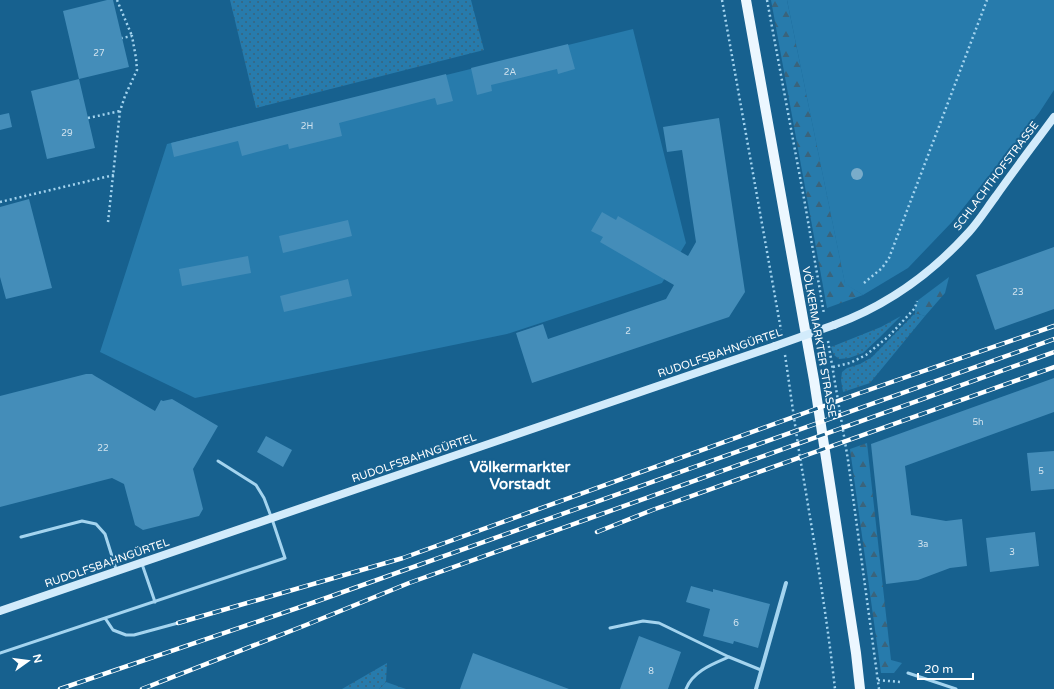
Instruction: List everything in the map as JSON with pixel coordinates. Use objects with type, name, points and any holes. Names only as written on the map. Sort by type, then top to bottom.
[{"type":"main road","name":"VÖLKERMARKTER STRASSE","points":[[746,0],[814,380],[856,653],[860,689]]},
{"type":"street","name":"SCHLACHTHOFSTRASSE","points":[[834,325],[882,304],[934,266],[969,232],[1054,117]]},
{"type":"street","name":"RUDOLFSBAHNGÜRTEL","points":[[0,612],[834,325]]},
{"type":"street","points":[[756,689],[786,583]]},
{"type":"lane","points":[[0,653],[285,558],[272,518],[264,498],[256,485],[218,461]]},
{"type":"lane","points":[[21,537],[82,521],[96,524],[105,534],[117,571]]},
{"type":"lane","points":[[142,563],[155,602]]},
{"type":"lane","points":[[105,618],[113,630],[126,635],[134,635],[178,623]]},
{"type":"lane","points":[[610,628],[643,621],[659,623],[729,657],[761,670]]},
{"type":"lane","points":[[686,689],[688,683],[706,667],[729,657]]},
{"type":"lane","points":[[908,673],[956,689]]},
{"type":"path","points":[[108,222],[120,111],[137,70],[132,36],[117,0]]},
{"type":"path","points":[[767,0],[804,196],[825,320]]},
{"type":"path","points":[[864,283],[882,268],[889,258],[988,0]]},
{"type":"path","points":[[122,38],[132,36]]},
{"type":"path","points":[[88,118],[120,111]]},
{"type":"path","points":[[0,202],[114,175]]},
{"type":"path","points":[[833,367],[850,363],[866,355],[888,336],[915,308],[917,301]]},
{"type":"path","points":[[828,336],[848,460],[879,689]]},
{"type":"path","points":[[878,680],[900,682],[908,673]]},
{"type":"green space","points":[[230,0],[471,0],[484,50],[256,108]]},
{"type":"green space","points":[[771,0],[787,0],[845,283],[863,295],[827,308]]},
{"type":"green space","points":[[787,0],[1054,0],[1054,90],[1039,113],[952,222],[908,268],[863,295],[845,284]]},
{"type":"green space","points":[[633,29],[686,243],[662,283],[507,334],[195,398],[100,352],[167,144]]},
{"type":"green space","points":[[949,277],[945,293],[925,316],[915,313],[917,301]]},
{"type":"green space","points":[[915,313],[925,316],[870,383],[843,392],[841,380],[842,372],[847,368],[860,364],[872,357]]},
{"type":"green space","points":[[901,316],[863,353],[849,358],[839,359],[834,355],[831,347],[881,327]]},
{"type":"green space","points":[[867,443],[891,660],[902,663],[894,673],[881,673],[850,449]]},
{"type":"green space","points":[[387,663],[386,682],[379,689],[342,689]]},
{"type":"green space","points":[[386,682],[406,689],[379,689]]},
{"type":"building","points":[[107,0],[113,0],[129,67],[79,79],[63,11]]},
{"type":"building","points":[[568,44],[575,69],[558,74],[557,69],[491,85],[492,91],[477,95],[471,68]]},
{"type":"building","points":[[446,74],[453,101],[437,105],[435,98],[339,123],[342,136],[289,149],[288,144],[242,156],[238,141],[174,157],[171,143]]},
{"type":"building","points":[[79,79],[95,148],[47,159],[31,91]]},
{"type":"building","points":[[9,113],[12,127],[0,130],[0,115]]},
{"type":"building","points":[[719,118],[745,292],[729,317],[532,383],[516,333],[543,324],[548,339],[666,299],[674,285],[600,242],[603,237],[591,231],[602,212],[616,220],[618,216],[688,256],[696,242],[682,150],[667,152],[663,127]]},
{"type":"building","points":[[29,199],[52,288],[6,299],[0,277],[0,207]]},
{"type":"building","points":[[348,220],[352,236],[283,253],[279,236]]},
{"type":"building","points":[[1054,247],[1054,309],[995,330],[976,275]]},
{"type":"building","points":[[248,256],[251,273],[182,286],[179,269]]},
{"type":"building","points":[[348,279],[352,296],[284,312],[280,296]]},
{"type":"building","points":[[86,374],[92,374],[155,411],[161,400],[172,399],[218,426],[193,469],[203,509],[199,516],[143,530],[135,525],[124,484],[112,478],[0,507],[0,396]]},
{"type":"building","points":[[1054,378],[1054,412],[905,466],[911,515],[946,521],[962,519],[967,566],[950,568],[918,580],[886,584],[871,444]]},
{"type":"building","points":[[266,436],[292,450],[283,467],[257,452]]},
{"type":"building","points":[[1054,451],[1054,489],[1031,491],[1027,453]]},
{"type":"building","points":[[1035,532],[1039,566],[990,572],[986,538]]},
{"type":"building","points":[[691,586],[713,592],[713,589],[770,604],[758,648],[734,641],[733,644],[703,636],[710,609],[686,602]]},
{"type":"building","points":[[639,636],[681,652],[668,689],[620,689]]},
{"type":"building","points":[[473,653],[569,689],[460,689]]},
{"type":"railway","points":[[178,623],[403,558],[857,394],[1054,326]]},
{"type":"railway","points":[[60,689],[312,603],[1054,339]]},
{"type":"railway","points":[[142,689],[409,583],[1054,352]]},
{"type":"railway","points":[[597,532],[655,509],[1054,367]]},
{"type":"district","name":"Völkermarkter Vorstadt","points":[[520,476]]}]
